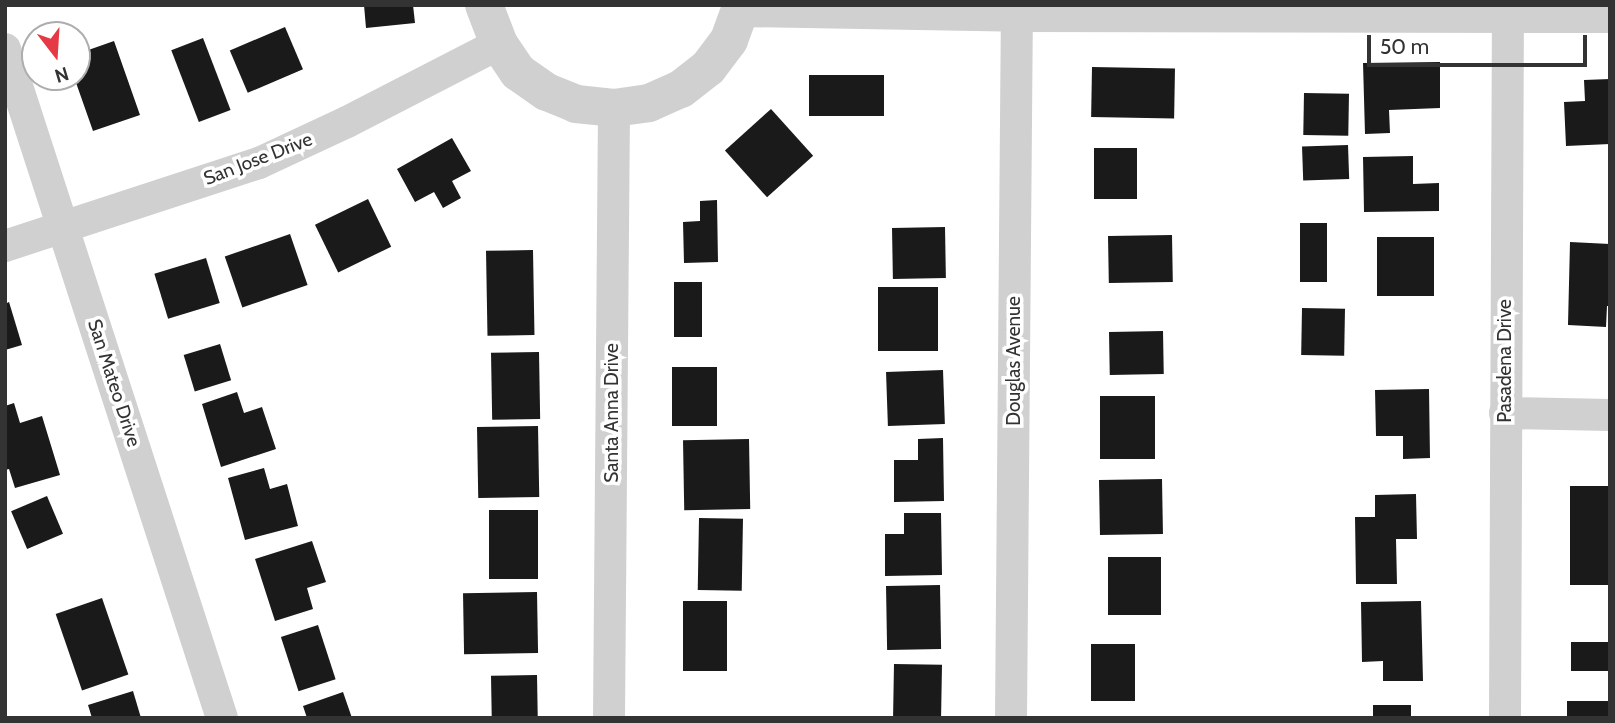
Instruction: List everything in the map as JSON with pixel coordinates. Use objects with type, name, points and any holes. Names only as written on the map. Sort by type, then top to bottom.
[{"type":"street","points":[[484,5],[499,44],[518,72],[547,92],[576,104],[614,108],[649,103],[681,89],[699,75],[729,40],[742,6],[1508,9],[1610,14]]},
{"type":"street","name":"Douglas Avenue","points":[[1011,718],[1017,9]]},
{"type":"street","name":"Pasadena Drive","points":[[1505,718],[1508,9]]},
{"type":"street","name":"San Jose Drive","points":[[5,246],[259,163],[347,122],[499,44]]},
{"type":"street","name":"San Mateo Drive","points":[[5,49],[222,718]]},
{"type":"street","name":"Santa Anna Drive","points":[[610,718],[614,108]]},
{"type":"street","points":[[1505,413],[1610,415]]},
{"type":"building","points":[[364,5],[413,5],[415,23],[366,28]]},
{"type":"building","points":[[285,27],[303,69],[248,93],[230,50]]},
{"type":"building","points":[[203,38],[231,110],[199,122],[171,50]]},
{"type":"building","points":[[114,41],[140,115],[93,131],[79,91],[91,91],[91,49]]},
{"type":"building","points":[[1440,62],[1440,108],[1389,110],[1390,133],[1365,134],[1363,63]]},
{"type":"building","points":[[1092,67],[1175,68],[1174,118],[1091,117]]},
{"type":"building","points":[[809,75],[884,75],[884,116],[809,116]]},
{"type":"building","points":[[1610,79],[1610,144],[1566,146],[1564,102],[1585,101],[1584,80]]},
{"type":"building","points":[[1304,93],[1349,94],[1348,136],[1303,135]]},
{"type":"building","points":[[771,109],[813,156],[767,197],[725,150]]},
{"type":"building","points":[[452,138],[471,171],[452,181],[461,198],[443,208],[434,192],[415,202],[397,169]]},
{"type":"building","points":[[1348,145],[1349,179],[1303,181],[1302,147]]},
{"type":"building","points":[[1094,148],[1137,148],[1137,199],[1094,199]]},
{"type":"building","points":[[1413,156],[1413,184],[1439,183],[1439,211],[1364,212],[1363,157]]},
{"type":"building","points":[[368,199],[391,247],[338,272],[315,225]]},
{"type":"building","points":[[717,200],[718,262],[684,263],[683,222],[700,221],[700,201]]},
{"type":"building","points":[[1300,223],[1327,223],[1327,282],[1300,282]]},
{"type":"building","points":[[945,227],[946,278],[893,279],[892,228]]},
{"type":"building","points":[[290,234],[308,285],[242,308],[225,256]]},
{"type":"building","points":[[1172,235],[1173,282],[1109,283],[1108,236]]},
{"type":"building","points":[[1377,237],[1434,237],[1434,296],[1377,296]]},
{"type":"building","points":[[1570,242],[1610,244],[1610,306],[1607,306],[1606,327],[1568,325]]},
{"type":"building","points":[[533,250],[534,335],[487,336],[486,251]]},
{"type":"building","points":[[206,258],[220,303],[168,319],[154,274]]},
{"type":"building","points":[[674,282],[702,282],[702,337],[674,337]]},
{"type":"building","points":[[878,287],[938,287],[938,351],[878,351]]},
{"type":"building","points":[[9,302],[22,345],[5,350],[5,304]]},
{"type":"building","points":[[1302,308],[1345,309],[1344,356],[1301,355]]},
{"type":"building","points":[[1163,331],[1164,374],[1110,375],[1109,332]]},
{"type":"building","points":[[220,344],[231,380],[195,391],[184,355]]},
{"type":"building","points":[[539,352],[540,419],[492,420],[491,353]]},
{"type":"building","points":[[672,367],[717,367],[717,426],[672,426]]},
{"type":"building","points":[[943,370],[945,424],[888,426],[886,372]]},
{"type":"building","points":[[1429,389],[1430,458],[1403,459],[1403,436],[1376,436],[1375,390]]},
{"type":"building","points":[[237,392],[244,413],[262,407],[276,449],[221,467],[202,404]]},
{"type":"building","points":[[1100,396],[1155,396],[1155,459],[1100,459]]},
{"type":"building","points":[[14,403],[20,423],[42,416],[60,475],[15,488],[9,469],[5,470],[5,406]]},
{"type":"building","points":[[538,426],[539,497],[478,498],[477,427]]},
{"type":"building","points":[[943,438],[944,501],[894,502],[894,460],[918,460],[918,439]]},
{"type":"building","points":[[749,439],[750,509],[684,510],[683,440]]},
{"type":"building","points":[[264,468],[270,489],[287,484],[298,526],[245,540],[228,478]]},
{"type":"building","points":[[1162,479],[1163,534],[1100,535],[1099,480]]},
{"type":"building","points":[[1570,486],[1610,486],[1610,585],[1570,585]]},
{"type":"building","points":[[1416,494],[1417,539],[1396,539],[1397,584],[1356,584],[1355,517],[1375,517],[1375,495]]},
{"type":"building","points":[[47,496],[63,534],[27,549],[11,511]]},
{"type":"building","points":[[489,510],[538,510],[538,579],[489,579]]},
{"type":"building","points":[[904,513],[941,513],[942,575],[885,576],[885,534],[904,534]]},
{"type":"building","points":[[699,518],[743,519],[742,591],[698,590]]},
{"type":"building","points":[[312,541],[326,582],[307,588],[313,609],[275,621],[255,559]]},
{"type":"building","points":[[1108,557],[1161,557],[1161,615],[1108,615]]},
{"type":"building","points":[[940,585],[941,649],[887,650],[886,586]]},
{"type":"building","points":[[537,592],[538,653],[464,654],[463,593]]},
{"type":"building","points":[[102,598],[128,675],[82,691],[56,614]]},
{"type":"building","points":[[683,601],[727,601],[727,671],[683,671]]},
{"type":"building","points":[[1421,601],[1423,681],[1383,681],[1383,661],[1362,662],[1361,602]]},
{"type":"building","points":[[318,625],[336,679],[299,691],[281,637]]},
{"type":"building","points":[[1571,642],[1610,642],[1610,671],[1571,671]]},
{"type":"building","points":[[1091,644],[1135,644],[1135,701],[1091,701]]},
{"type":"building","points":[[894,664],[942,665],[941,718],[893,718]]},
{"type":"building","points":[[537,675],[538,718],[492,718],[491,676]]},
{"type":"building","points":[[133,691],[141,718],[92,718],[88,705]]},
{"type":"building","points":[[343,692],[352,718],[307,718],[303,706]]},
{"type":"building","points":[[1567,701],[1610,701],[1610,718],[1567,718]]},
{"type":"building","points":[[1373,705],[1411,705],[1411,718],[1373,718]]}]
